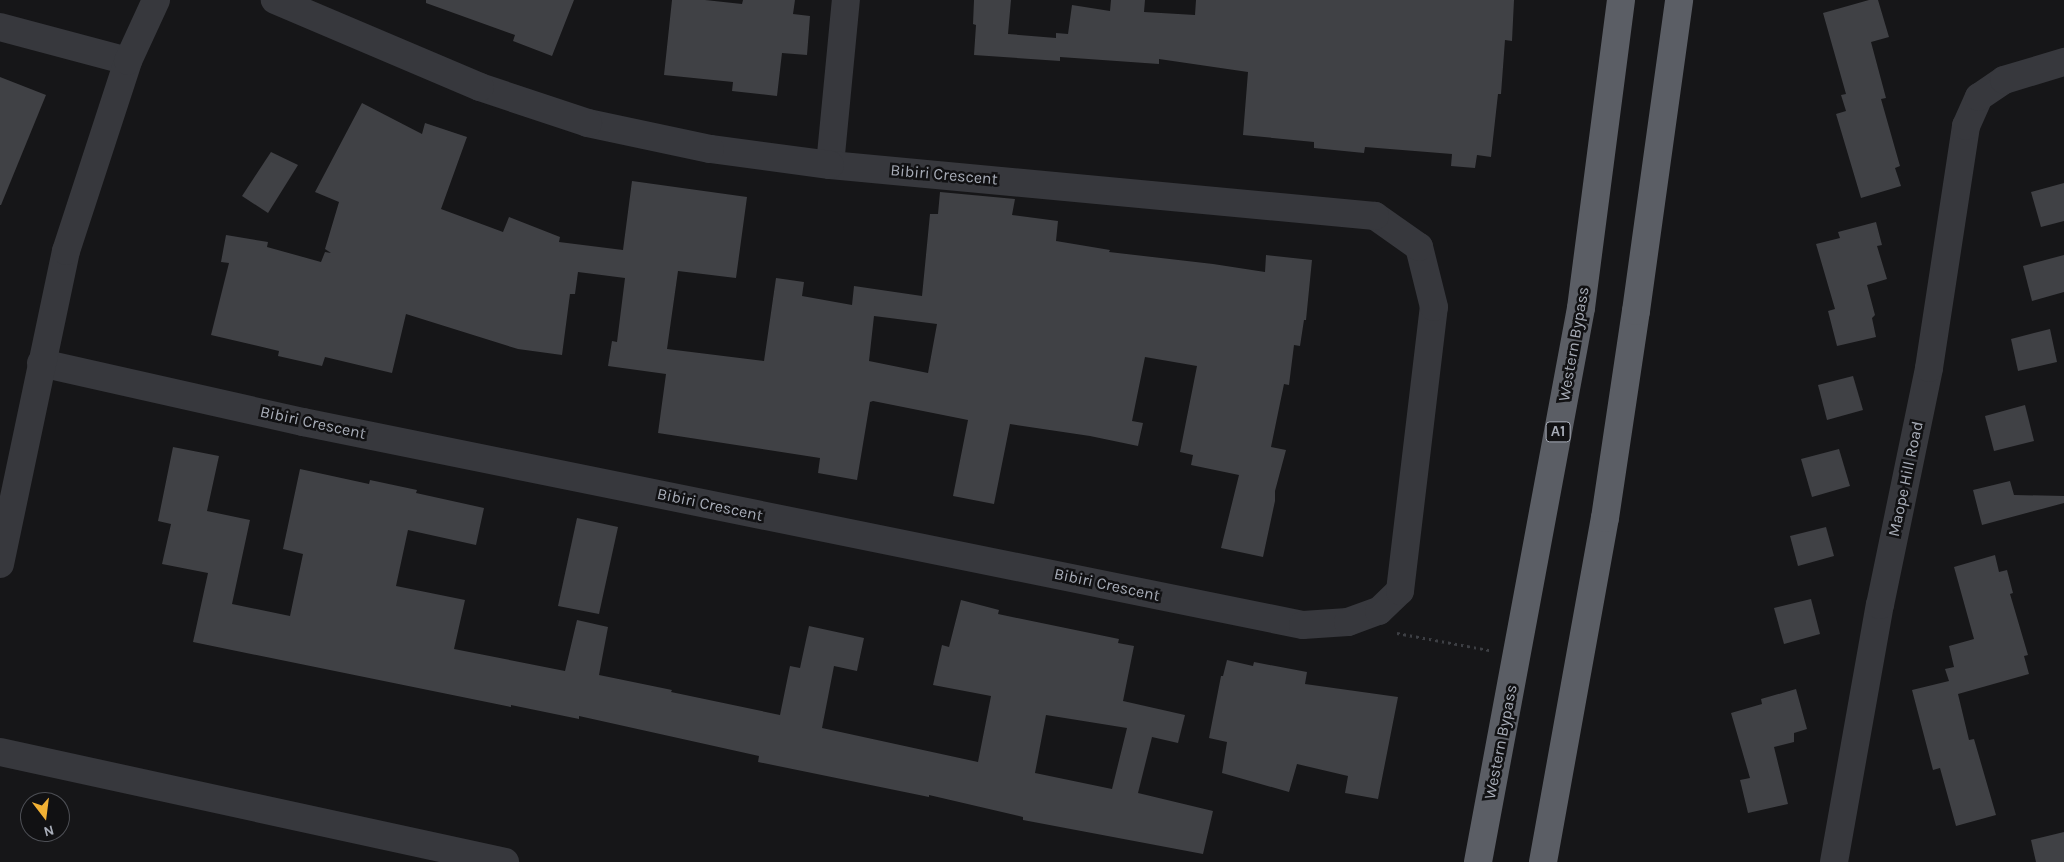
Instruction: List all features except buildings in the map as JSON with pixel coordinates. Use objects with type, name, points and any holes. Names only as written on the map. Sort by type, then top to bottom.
[{"type":"highway","name":"Western Bypass","points":[[1478,862],[1581,308],[1621,0]]},
{"type":"highway","points":[[1543,862],[1605,518],[1638,301],[1679,0]]},
{"type":"street","points":[[0,564],[66,251],[128,61],[156,0]]},
{"type":"street","name":"Bibiri Crescent","points":[[42,363],[303,422],[1303,626],[1348,622],[1378,611],[1400,591],[1434,307],[1419,247],[1375,216],[830,165],[710,149],[588,123],[480,87],[275,0]]},
{"type":"street","points":[[830,165],[846,0]]},
{"type":"street","points":[[0,27],[128,61]]},
{"type":"street","name":"Maope Hill Road","points":[[1834,862],[1880,605],[1929,368],[1966,126],[1979,96],[2004,80],[2064,62]]},
{"type":"street","points":[[0,752],[505,862]]},
{"type":"path","points":[[1428,640],[1475,647]]}]
